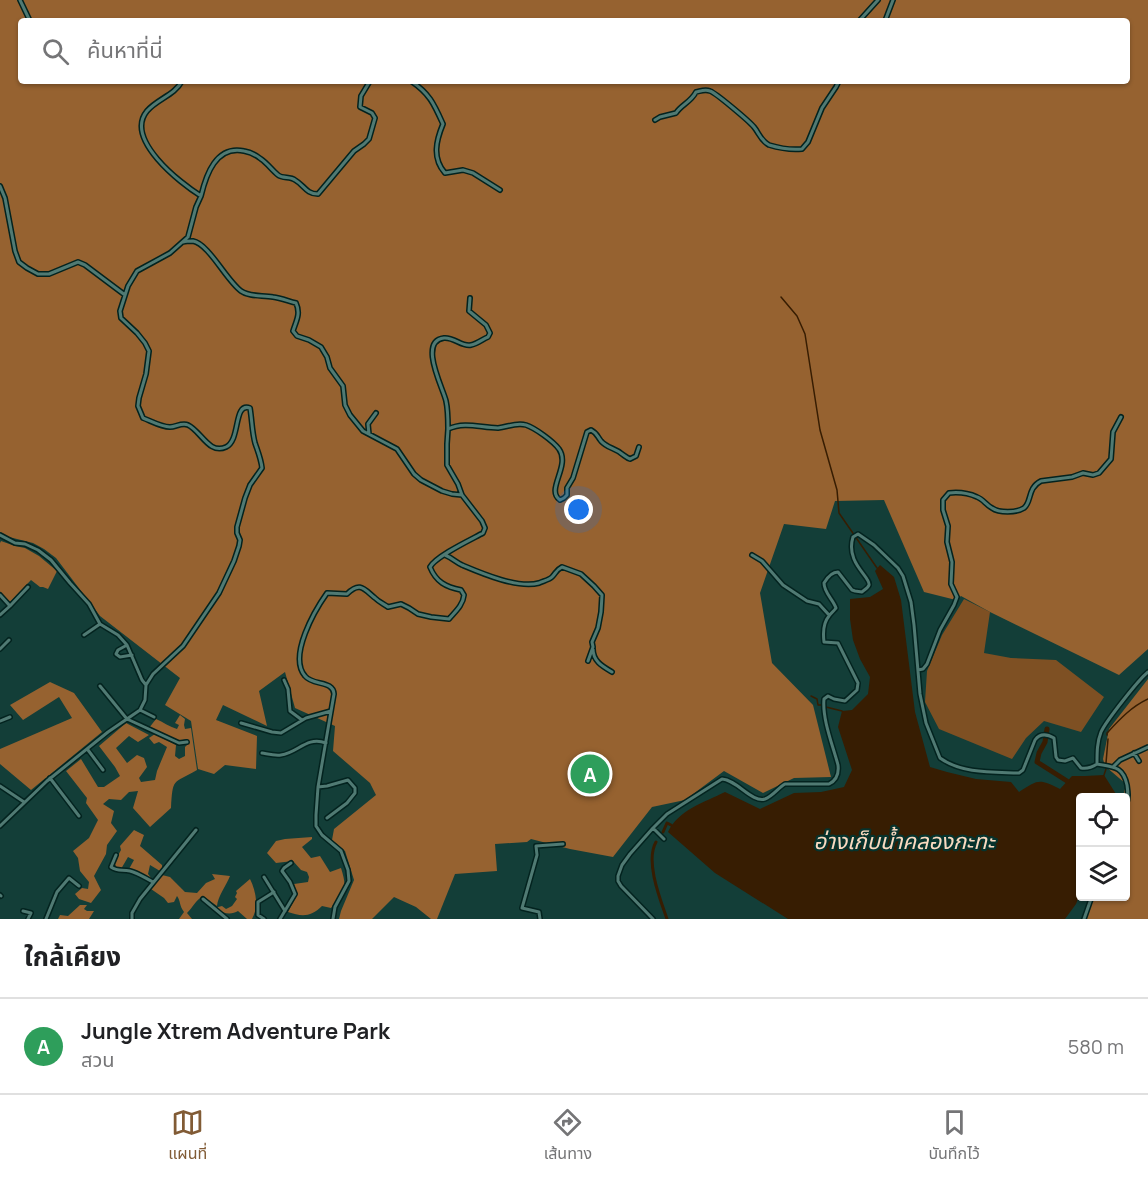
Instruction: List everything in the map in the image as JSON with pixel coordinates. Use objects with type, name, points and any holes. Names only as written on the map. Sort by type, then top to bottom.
[{"type":"street","points":[[20,0],[29,18]]},
{"type":"street","points":[[862,18],[878,0]]},
{"type":"street","points":[[886,18],[893,0]]},
{"type":"street","points":[[180,84],[146,112],[142,120],[143,132],[146,143],[155,157],[172,174],[201,196]]},
{"type":"street","points":[[0,826],[50,778],[140,710],[145,700],[146,685],[153,674],[183,646],[219,593],[239,546],[237,527],[245,498],[250,485],[262,468],[250,408],[246,406],[240,412],[235,436],[225,448],[212,447],[191,426],[186,424],[168,427],[143,418],[138,406],[149,351],[137,333],[121,318],[120,311],[128,286],[137,271],[170,253],[188,237],[205,179],[217,159],[226,151],[249,152],[260,158],[280,177],[294,179],[312,194],[318,194],[354,151],[369,139],[375,118],[372,113],[360,107],[361,96],[368,84]]},
{"type":"street","points":[[415,84],[434,102],[443,124],[436,146],[439,166],[445,173],[463,170],[473,173],[501,190]]},
{"type":"street","points":[[655,120],[676,113],[692,99],[696,92],[712,91],[747,119],[762,140],[769,145],[802,149],[805,147],[822,108],[838,84]]},
{"type":"street","points":[[0,186],[5,198],[19,262],[38,274],[50,274],[78,262],[125,295]]},
{"type":"street","points":[[183,242],[191,241],[200,244],[241,291],[296,303],[298,317],[293,331],[297,336],[321,348],[330,368],[343,386],[345,405],[350,415],[363,431],[397,449],[414,474],[421,480],[442,491],[462,495]]},
{"type":"street","points":[[333,919],[335,907],[349,881],[348,870],[341,851],[322,835],[316,826],[318,787],[334,688],[305,676],[300,664],[303,637],[327,594],[347,594],[354,587],[365,589],[388,607],[401,604],[418,614],[449,619],[463,602],[464,595],[461,590],[443,585],[433,575],[430,567],[444,555],[483,533],[485,528],[462,495],[447,465],[448,408],[433,362],[433,348],[442,338],[471,345],[488,337],[490,333],[486,326],[469,311],[470,298]]},
{"type":"street","points":[[370,435],[368,424],[376,414]]},
{"type":"street","points":[[918,670],[927,664],[940,630],[957,597],[951,584],[952,562],[947,542],[948,526],[943,510],[943,500],[949,493],[967,494],[979,498],[996,510],[1005,512],[1022,509],[1027,505],[1034,487],[1041,481],[1072,477],[1083,473],[1093,475],[1099,473],[1111,459],[1113,432],[1121,417]]},
{"type":"street","points":[[448,429],[476,425],[499,428],[516,424],[525,424],[535,429],[558,447],[563,456],[562,468],[554,493],[560,500],[567,495],[567,488],[573,478],[587,432],[595,431],[607,447],[630,459],[636,456],[639,447]]},
{"type":"street","points":[[653,919],[621,886],[618,876],[630,854],[668,814],[722,778],[729,779],[754,797],[764,800],[785,784],[833,782],[839,772],[823,707],[824,699],[828,696],[845,701],[857,690],[858,683],[838,643],[824,642],[823,634],[829,615],[836,608],[825,590],[824,583],[834,572],[838,572],[852,590],[862,592],[869,585],[869,581],[855,564],[853,557],[852,540],[858,534],[874,545],[898,568],[903,576],[912,611],[920,694],[926,723],[940,758],[975,771],[1019,773],[1023,770],[1030,749],[1038,735],[1043,734],[1054,738],[1058,760],[1073,759],[1081,768],[1086,769],[1097,764],[1119,769],[1124,774],[1127,793]]},
{"type":"street","points":[[0,535],[15,543],[25,544],[38,550],[51,560],[89,604],[100,624],[118,635],[127,645],[146,685]]},
{"type":"street","points":[[444,555],[453,558],[459,564],[492,577],[521,584],[541,582],[552,577],[562,567],[581,574],[602,596],[598,628],[592,642],[593,656],[612,672]]},
{"type":"street","points":[[752,555],[762,561],[783,585],[807,601],[819,604],[829,615]]},
{"type":"street","points":[[0,615],[28,587]]},
{"type":"street","points":[[0,595],[10,606]]},
{"type":"street","points":[[84,635],[100,624]]},
{"type":"street","points":[[0,649],[9,639]]},
{"type":"street","points":[[127,645],[118,650],[116,654],[120,657],[132,655]]},
{"type":"street","points":[[588,661],[593,647]]},
{"type":"street","points":[[1097,764],[1097,746],[1101,732],[1148,672]]},
{"type":"street","points":[[284,681],[288,689],[290,711],[302,720]]},
{"type":"street","points":[[100,686],[127,719],[179,743],[187,742]]},
{"type":"street","points":[[140,710],[154,717]]},
{"type":"street","points":[[241,723],[281,733],[302,720],[331,711]]},
{"type":"street","points":[[0,722],[10,717]]},
{"type":"street","points":[[262,753],[283,755],[308,742],[319,740],[326,743]]},
{"type":"street","points":[[87,749],[103,770]]},
{"type":"street","points":[[1113,767],[1120,760],[1147,749]]},
{"type":"street","points":[[1134,753],[1139,761]]},
{"type":"street","points":[[50,778],[79,816]]},
{"type":"street","points":[[318,787],[348,780],[355,788],[355,793],[347,803],[327,818]]},
{"type":"street","points":[[0,786],[24,802]]},
{"type":"street","points":[[653,828],[664,839]]},
{"type":"street","points":[[132,919],[132,913],[153,882],[196,830]]},
{"type":"street","points":[[540,919],[539,912],[522,908],[537,855],[536,846],[563,844]]},
{"type":"street","points":[[116,855],[111,867],[119,871],[132,872],[153,882]]},
{"type":"street","points":[[280,919],[295,894],[282,870],[291,863]]},
{"type":"street","points":[[264,877],[285,912]]},
{"type":"street","points":[[46,919],[57,892],[69,878],[79,886]]},
{"type":"street","points":[[264,919],[258,915],[258,902],[274,892]]},
{"type":"street","points":[[203,898],[226,919]]},
{"type":"street","points":[[1084,919],[1091,901]]},
{"type":"street","points":[[23,911],[31,913],[28,919]]},
{"type":"shaded area","points":[[0,0],[1148,0],[1148,649],[1119,675],[961,596],[956,600],[924,592],[884,500],[835,501],[826,529],[784,524],[760,593],[772,663],[813,705],[831,777],[794,778],[763,793],[724,771],[685,800],[652,807],[613,857],[531,839],[527,842],[495,844],[497,871],[455,874],[437,919],[431,919],[416,907],[394,897],[372,919],[339,919],[354,880],[345,851],[332,840],[334,829],[376,795],[370,783],[333,751],[335,726],[295,708],[285,672],[259,691],[267,726],[223,705],[216,720],[257,736],[256,769],[225,765],[214,774],[198,769],[191,721],[165,705],[180,678],[100,616],[56,558],[33,543],[9,537],[0,532]]},
{"type":"shaded area","points":[[1,541],[25,548],[57,571],[48,589],[40,587],[31,580],[10,602],[0,592]]},
{"type":"shaded area","points":[[964,599],[990,612],[984,653],[1011,658],[1056,660],[1104,697],[1081,732],[1044,721],[1026,738],[1012,759],[939,729],[925,702],[927,671],[942,635]]},
{"type":"shaded area","points":[[1148,679],[1148,919],[1086,919],[1093,901],[1130,901],[1130,793],[1124,793],[1126,784],[1105,766],[1103,759],[1109,729]]},
{"type":"shaded area","points":[[50,682],[74,693],[102,732],[31,790],[0,764],[0,749],[72,718],[59,697],[23,720],[10,705]]},
{"type":"shaded area","points":[[180,715],[185,719],[185,729],[191,728],[197,770],[175,783],[171,808],[150,827],[133,808],[138,791],[129,792],[121,800],[109,799],[103,804],[114,811],[111,823],[117,831],[107,845],[106,854],[94,876],[101,890],[91,903],[79,899],[75,894],[82,888],[88,889],[89,882],[80,871],[78,858],[73,851],[89,838],[98,820],[86,803],[87,798],[66,771],[81,759],[98,787],[104,787],[120,776],[99,746],[126,723],[149,735],[138,742],[129,736],[116,748],[127,763],[137,755],[144,758],[147,767],[139,778],[141,782],[155,780],[167,747],[159,742],[154,744],[149,738],[155,734],[176,745],[175,756],[179,759],[185,756],[185,747],[189,743],[187,739],[178,741],[149,728],[156,719],[177,729],[179,725],[175,723]]},
{"type":"shaded area","points":[[134,830],[144,835],[140,846],[162,865],[160,871],[150,865],[148,874],[151,880],[140,872],[129,869],[134,860],[128,857],[121,869],[115,869],[114,863],[121,850],[120,846]]},
{"type":"shaded area","points":[[312,837],[302,847],[311,858],[320,856],[330,872],[341,868],[344,889],[331,908],[322,906],[310,914],[298,915],[288,912],[297,895],[294,884],[308,882],[307,872],[301,870],[293,861],[276,863],[267,853],[276,841]]},
{"type":"shaded area","points":[[212,874],[230,876],[217,906],[203,896],[187,913],[192,919],[179,919],[184,912],[177,896],[174,902],[168,903],[151,889],[162,875],[170,877],[185,892],[197,893],[206,883],[215,879]]},
{"type":"shaded area","points":[[250,879],[256,899],[252,919],[247,919],[238,911],[228,913],[217,909],[222,906],[226,909],[232,906],[237,899],[236,891]]},
{"type":"shaded area","points":[[80,905],[87,905],[84,909],[87,911],[94,911],[89,919],[58,919],[60,915],[68,916]]},
{"type":"water","name":"อ่างเก็บน้ำคลองกะทะ","points":[[880,565],[894,577],[901,600],[915,712],[930,767],[976,779],[1011,782],[1019,792],[1039,782],[1048,783],[1060,789],[1072,776],[1104,775],[1115,793],[1076,793],[1077,901],[1065,919],[788,919],[715,873],[668,832],[672,824],[685,812],[725,792],[760,809],[794,793],[821,792],[844,787],[852,770],[838,727],[842,711],[852,710],[868,694],[870,677],[853,640],[850,599],[870,597],[883,589],[875,571]]},
{"type":"waterway","points":[[781,297],[797,316],[805,334],[820,430],[837,490],[839,513],[877,568]]},
{"type":"waterway","points":[[811,696],[817,699],[818,705],[821,705]]},
{"type":"waterway","points":[[1107,735],[1126,714],[1148,699]]},
{"type":"waterway","points":[[826,707],[842,711]]},
{"type":"waterway","points":[[1047,729],[1045,742],[1037,762],[1067,781]]},
{"type":"waterway","points":[[1106,763],[1108,739]]},
{"type":"waterway","points":[[1104,775],[1106,769]]},
{"type":"waterway","points":[[663,832],[667,823],[671,825]]},
{"type":"waterway","points":[[656,842],[653,850],[653,869],[667,919]]},
{"type":"place","name":"Jungle Xtrem Adventure Park","points":[[590,774]]}]
